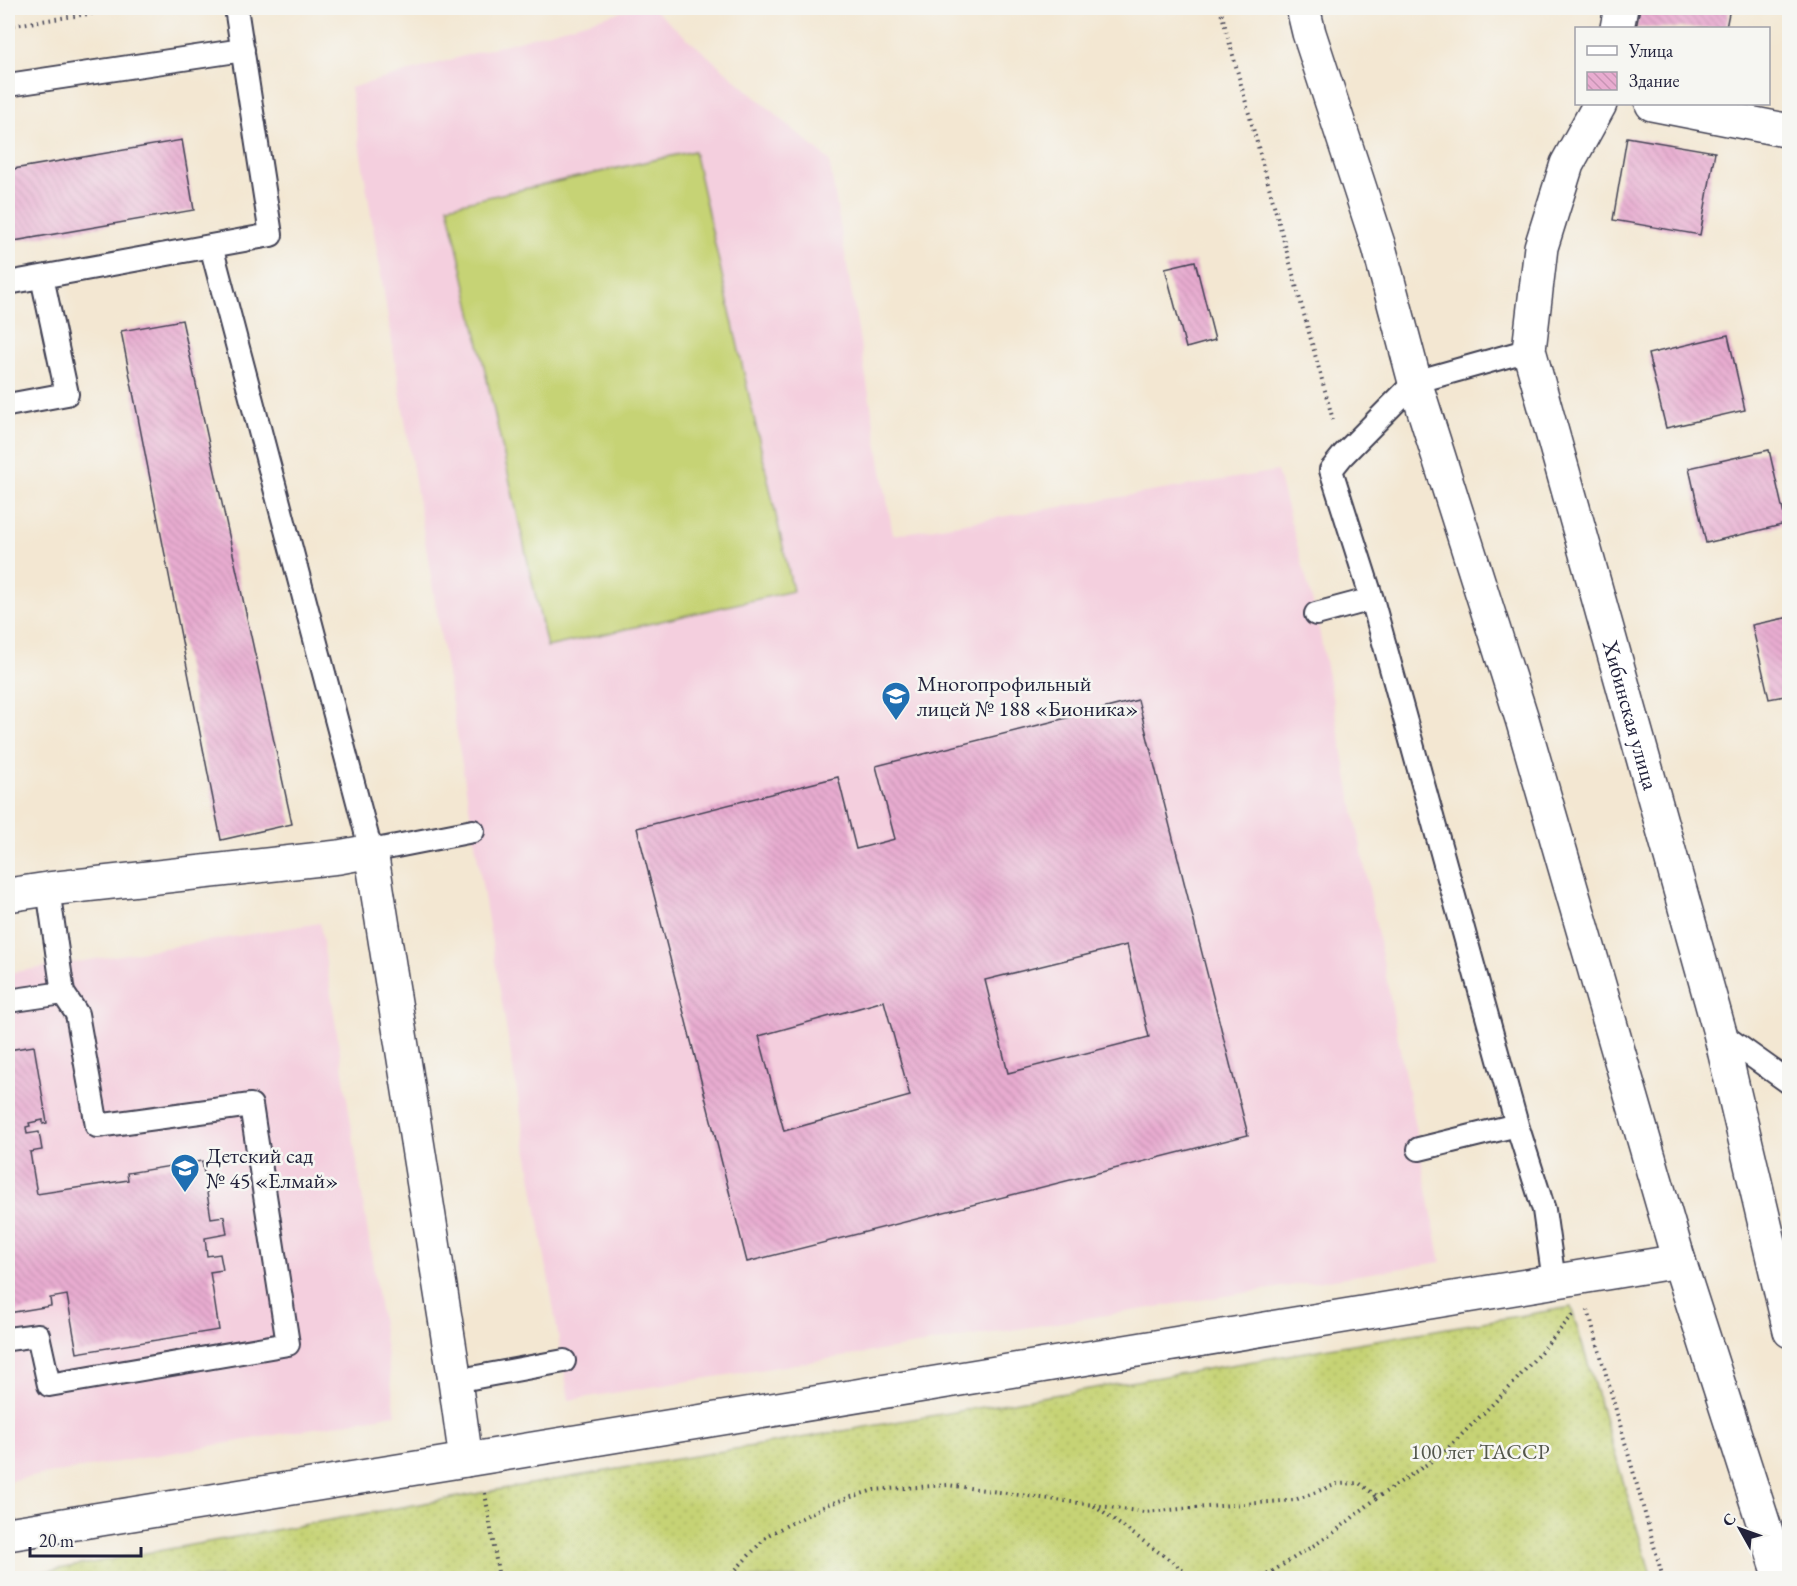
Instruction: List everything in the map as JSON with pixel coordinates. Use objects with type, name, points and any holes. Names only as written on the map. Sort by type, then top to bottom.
[{"type":"street","points":[[1303,8],[1309,33],[1379,248],[1415,382],[1522,719],[1679,1261],[1781,1578]]},
{"type":"street","points":[[1617,27],[1621,8]]},
{"type":"street","name":"Хибинская улица","points":[[1599,105],[1567,164],[1541,247],[1529,350],[1720,1033],[1790,1331]]},
{"type":"street","points":[[1657,105],[1790,130]]},
{"type":"street","points":[[8,895],[339,857],[371,851],[456,1381],[474,1472]]},
{"type":"street","points":[[8,1534],[474,1472],[1554,1281],[1679,1261]]},
{"type":"lane","points":[[8,283],[271,235],[236,8]]},
{"type":"lane","points":[[8,85],[243,50]]},
{"type":"lane","points":[[211,246],[371,851],[472,831]]},
{"type":"lane","points":[[8,405],[67,394],[42,277]]},
{"type":"lane","points":[[1529,350],[1415,382],[1343,454],[1331,470],[1372,599],[1517,1125],[1544,1210],[1554,1281]]},
{"type":"lane","points":[[1316,614],[1372,599]]},
{"type":"lane","points":[[8,1340],[38,1335],[49,1385],[288,1344],[251,1105],[97,1126],[77,1014],[63,993],[48,889]]},
{"type":"lane","points":[[8,1001],[63,993]]},
{"type":"lane","points":[[1720,1033],[1790,1083]]},
{"type":"lane","points":[[1419,1149],[1517,1125]]},
{"type":"lane","points":[[456,1381],[564,1361]]},
{"type":"path","points":[[8,27],[128,8]]},
{"type":"path","points":[[1585,1301],[1663,1578]]},
{"type":"path","points":[[1256,1578],[1267,1577],[1332,1534],[1378,1497],[1442,1454],[1510,1387],[1578,1310]]},
{"type":"path","points":[[474,1472],[499,1578]]},
{"type":"path","points":[[728,1578],[768,1535],[829,1504],[874,1490],[948,1485],[1144,1512],[1296,1500],[1337,1484],[1359,1483],[1378,1497]]},
{"type":"path","points":[[1092,1505],[1192,1578]]},
{"type":"shaded area","name":"Многопрофильный лицей № 188 «Бионика»","points":[[635,8],[652,8],[829,160],[893,535],[1277,471],[1316,614],[1441,1262],[569,1400],[350,88]]},
{"type":"shaded area","name":"Детский сад № 45 «Елмай»","points":[[320,923],[396,1414],[8,1481],[8,973]]},
{"type":"green space","points":[[694,151],[793,591],[547,647],[448,206]]},
{"type":"green space","name":"100 лет ТАССР","points":[[1571,1307],[1652,1578],[8,1578],[536,1483]]},
{"type":"building","points":[[1640,8],[1730,8],[1726,27],[1636,27]]},
{"type":"building","points":[[1627,137],[1715,152],[1700,235],[1613,220]]},
{"type":"building","points":[[182,140],[194,210],[8,242],[8,170]]},
{"type":"building","points":[[1195,261],[1215,340],[1186,348],[1165,268]]},
{"type":"building","points":[[182,320],[292,824],[221,840],[121,331]]},
{"type":"building","points":[[1728,335],[1745,410],[1666,428],[1648,354]]},
{"type":"building","points":[[1769,450],[1786,524],[1706,543],[1689,468]]},
{"type":"building","points":[[1790,617],[1790,695],[1769,699],[1752,625]]},
{"type":"building","points":[[1138,700],[1248,1135],[747,1262],[637,828],[838,777],[856,849],[895,839],[876,766]],"holes":[[[1127,945],[1149,1037],[1008,1073],[985,980]],[[884,1001],[910,1096],[784,1131],[759,1036]]]},
{"type":"building","points":[[34,1046],[47,1123],[43,1124],[43,1120],[29,1123],[30,1126],[26,1127],[27,1134],[39,1132],[42,1150],[30,1152],[37,1194],[128,1180],[127,1173],[202,1161],[211,1218],[224,1216],[227,1234],[205,1238],[207,1256],[220,1254],[223,1270],[210,1272],[219,1330],[77,1353],[67,1295],[50,1298],[51,1306],[8,1313],[8,1050]]},
{"type":"place","name":"Многопрофильный лицей № 188 «Бионика»","points":[[896,722]]},
{"type":"place","name":"Детский сад № 45 «Елмай»","points":[[185,1194]]}]
